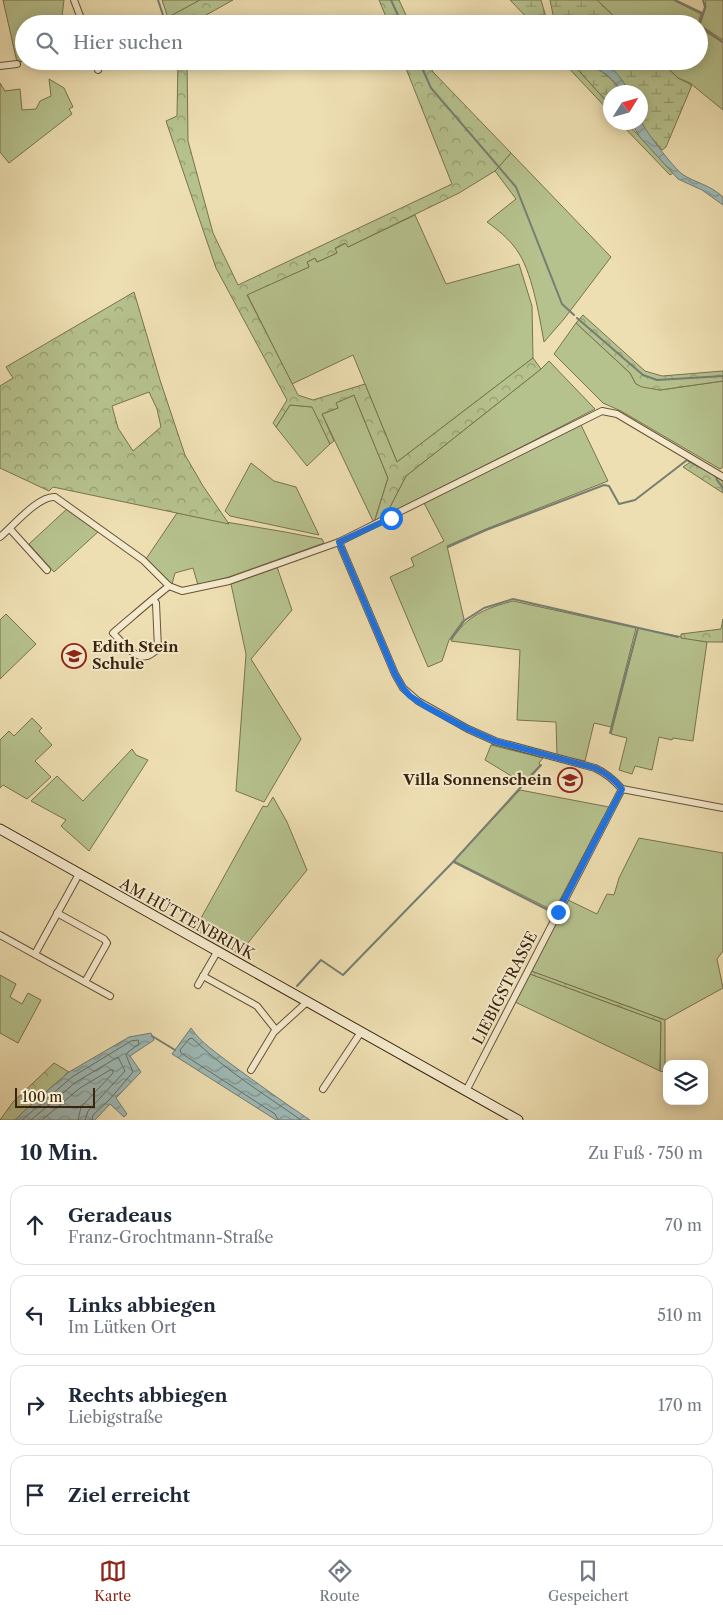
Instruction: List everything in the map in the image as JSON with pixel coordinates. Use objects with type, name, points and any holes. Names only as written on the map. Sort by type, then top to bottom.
[{"type":"street","points":[[74,0],[80,15]]},
{"type":"street","points":[[0,66],[15,64]]},
{"type":"street","points":[[0,538],[41,500],[55,497],[143,560],[169,586],[182,591],[230,581],[339,542],[602,411],[617,414],[723,477]]},
{"type":"street","points":[[10,529],[47,570]]},
{"type":"street","points":[[339,542],[395,674],[410,696],[449,719],[495,741],[595,768],[606,773],[622,789],[723,808]]},
{"type":"street","points":[[153,599],[156,604],[158,649],[148,656],[139,656],[113,633],[153,599],[169,586]]},
{"type":"street","name":"LIEBIGSTRASSE","points":[[466,1091],[622,789]]},
{"type":"street","name":"AM HÜTTENBRINK","points":[[0,829],[518,1120]]},
{"type":"street","points":[[35,954],[79,874]]},
{"type":"street","points":[[57,913],[104,939],[107,943],[85,982]]},
{"type":"street","points":[[0,935],[110,996]]},
{"type":"street","points":[[198,985],[217,952]]},
{"type":"street","points":[[203,976],[257,1006],[276,1030]]},
{"type":"street","points":[[252,1070],[276,1030],[307,1002]]},
{"type":"street","points":[[323,1088],[361,1032]]},
{"type":"green space","points":[[3,0],[64,0],[62,15],[15,15],[15,53]]},
{"type":"green space","points":[[162,0],[200,0],[173,15],[167,15]]},
{"type":"green space","points":[[200,0],[233,0],[206,15],[172,15]]},
{"type":"green space","points":[[379,0],[399,0],[406,15],[385,15]]},
{"type":"green space","points":[[510,0],[541,0],[545,15],[524,15]]},
{"type":"green space","points":[[550,0],[597,0],[613,15],[553,15]]},
{"type":"green space","points":[[597,0],[673,0],[701,14],[701,15],[613,15]]},
{"type":"green space","points":[[705,0],[723,0],[723,40],[708,30],[708,15],[703,15],[706,7]]},
{"type":"green space","points":[[708,33],[723,43],[723,110],[690,83],[678,78],[670,70],[708,70]]},
{"type":"green space","points":[[178,70],[187,70],[188,141],[213,233],[238,285],[452,184],[407,70],[432,70],[511,153],[495,171],[459,193],[348,247],[345,243],[335,248],[337,253],[317,262],[315,258],[307,262],[309,267],[247,295],[298,395],[313,400],[365,384],[397,462],[533,358],[541,369],[406,476],[390,507],[392,514],[374,523],[388,478],[354,395],[336,403],[338,408],[322,414],[334,441],[330,444],[312,407],[290,405],[276,427],[273,423],[287,400],[216,268],[166,121],[177,116]]},
{"type":"green space","points":[[570,70],[578,70],[603,97],[603,105]]},
{"type":"green space","points":[[578,70],[600,70],[616,85],[603,85],[603,97]]},
{"type":"green space","points":[[611,70],[670,70],[678,78],[692,85],[666,147],[662,150],[645,130],[648,130],[648,85],[625,85]]},
{"type":"green space","points":[[49,79],[64,88],[73,107],[69,109],[72,114],[9,163],[0,152],[0,83],[5,91],[20,89],[22,110],[36,109],[40,101],[51,96]]},
{"type":"green space","points":[[627,130],[633,130],[673,173],[670,175]]},
{"type":"green space","points":[[511,153],[611,257],[544,342],[531,281],[522,258],[510,241],[487,222],[516,199],[495,171]]},
{"type":"green space","points":[[415,215],[446,284],[519,264],[532,306],[533,358],[397,462],[353,355],[292,384],[247,294],[309,267],[307,262],[315,258],[317,262],[337,253],[335,249],[346,243],[348,247]]},
{"type":"green space","points":[[134,292],[185,455],[229,524],[53,487],[49,491],[0,468],[0,386],[13,378],[6,367]],"holes":[[[149,392],[157,409],[161,427],[133,451],[118,428],[112,406]]]},
{"type":"green space","points":[[583,315],[645,371],[662,376],[723,371],[723,381],[660,390],[642,387],[636,384],[630,373],[576,323]]},
{"type":"green space","points":[[576,323],[630,373],[636,384],[660,390],[723,381],[723,467],[720,469],[621,411],[603,403],[554,354]]},
{"type":"green space","points":[[549,361],[595,409],[392,514],[390,507],[406,476]]},
{"type":"green space","points":[[354,395],[388,478],[374,523],[322,414],[338,408],[335,403]]},
{"type":"green space","points":[[290,405],[313,407],[330,444],[307,466],[276,427]]},
{"type":"green space","points":[[581,425],[608,481],[447,546],[464,619],[449,640],[442,661],[428,667],[390,577],[414,566],[411,558],[444,541],[424,503]]},
{"type":"green space","points":[[692,461],[723,481],[723,493],[683,467]]},
{"type":"green space","points":[[251,463],[274,481],[296,487],[319,535],[230,516],[225,511]]},
{"type":"green space","points":[[68,508],[99,531],[54,572],[29,544]]},
{"type":"green space","points":[[177,513],[322,539],[324,543],[226,578],[198,585],[193,568],[175,573],[172,584],[146,559]]},
{"type":"green space","points":[[277,567],[292,610],[251,659],[301,739],[264,802],[236,791],[246,654],[231,584]]},
{"type":"green space","points":[[513,601],[636,628],[611,727],[594,723],[585,761],[557,755],[556,722],[517,720],[520,650],[451,641],[470,619],[485,610]]},
{"type":"green space","points":[[6,614],[36,644],[0,679],[0,620]]},
{"type":"green space","points":[[723,619],[723,642],[707,642],[681,638],[681,634],[721,629]]},
{"type":"green space","points":[[638,628],[707,642],[693,741],[659,737],[652,770],[635,766],[632,774],[619,770],[627,738],[611,734]]},
{"type":"green space","points":[[32,718],[42,728],[39,731],[52,745],[35,761],[51,777],[27,799],[3,785],[0,788],[0,740],[9,731],[14,736]]},
{"type":"green space","points":[[491,745],[543,758],[539,763],[540,765],[523,783],[485,760]]},
{"type":"green space","points":[[132,749],[136,755],[148,760],[89,851],[61,826],[66,820],[31,801],[57,776],[83,801]]},
{"type":"green space","points":[[520,790],[609,807],[554,911],[454,861]]},
{"type":"green space","points":[[273,797],[287,822],[307,870],[239,954],[195,929],[263,806],[267,807]]},
{"type":"green space","points":[[639,838],[723,853],[723,951],[717,959],[723,988],[665,1020],[531,971],[568,900],[597,914],[607,894],[614,895],[619,878]]},
{"type":"green space","points":[[531,971],[665,1020],[665,1060],[663,1060],[663,1072],[660,1071],[661,1022],[530,974]]},
{"type":"green space","points":[[530,974],[661,1022],[660,1071],[515,1002]]},
{"type":"green space","points":[[0,975],[16,984],[10,997],[22,1004],[28,993],[41,1000],[18,1043],[0,1033]]},
{"type":"green space","points":[[54,1063],[69,1072],[16,1120],[0,1120],[13,1102]]},
{"type":"water","points":[[598,70],[613,70],[624,85],[616,85],[607,75]]},
{"type":"water","points":[[636,130],[647,130],[666,157],[682,174],[718,193],[723,197],[723,205],[702,190],[678,179]]},
{"type":"water","points":[[191,1028],[215,1052],[310,1120],[276,1120],[172,1054]]},
{"type":"water","points":[[151,1033],[154,1040],[130,1056],[141,1072],[116,1098],[127,1114],[124,1117],[110,1104],[95,1120],[16,1120],[69,1072],[129,1037]]},
{"type":"waterway","points":[[158,0],[163,15]]},
{"type":"waterway","points":[[391,0],[398,15]]},
{"type":"waterway","points":[[675,0],[702,13]]},
{"type":"waterway","points":[[702,15],[705,7],[703,0]]},
{"type":"waterway","points":[[708,32],[723,42]]},
{"type":"waterway","points":[[423,70],[431,88],[516,187],[562,304],[574,315]]},
{"type":"waterway","points":[[577,318],[643,375],[657,380],[723,376]]},
{"type":"waterway","points":[[448,547],[486,530],[604,485],[609,486],[619,504],[635,500],[687,460],[706,470]]},
{"type":"waterway","points":[[716,476],[723,488]]},
{"type":"waterway","points":[[451,639],[465,620],[484,608],[513,599],[678,637]]},
{"type":"waterway","points":[[610,733],[638,628]]},
{"type":"waterway","points":[[492,744],[531,754]]},
{"type":"waterway","points":[[297,986],[321,960],[343,975],[452,863],[541,765]]},
{"type":"waterway","points":[[454,862],[554,913],[603,819]]},
{"type":"waterway","points":[[152,1036],[175,1050]]},
{"type":"waterway","points":[[403,1061],[502,1116]]},
{"type":"place","name":"Edith Stein Schule","points":[[74,656]]},
{"type":"place","name":"Villa Sonnenschein","points":[[570,780]]},
{"type":"route","points":[[391,518],[339,542],[395,674],[403,688],[410,696],[468,729],[495,741],[595,768],[606,773],[622,789],[558,912]]}]
